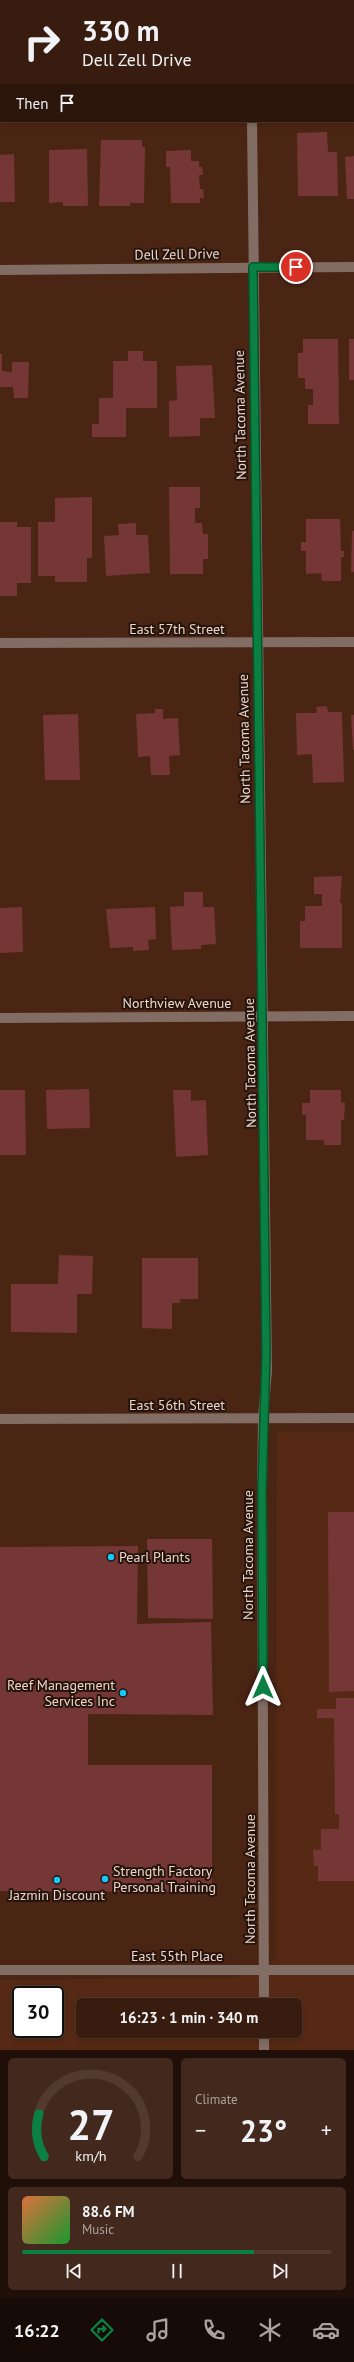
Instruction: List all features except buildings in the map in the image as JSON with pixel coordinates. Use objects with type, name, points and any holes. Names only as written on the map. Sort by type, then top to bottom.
[{"type":"street","name":"North Tacoma Avenue","points":[[252,122],[266,1371],[263,1418],[264,1998]]},
{"type":"street","name":"Dell Zell Drive","points":[[0,270],[354,266]]},
{"type":"street","name":"East 57th Street","points":[[0,643],[354,642]]},
{"type":"street","name":"Northview Avenue","points":[[0,1018],[354,1016]]},
{"type":"street","name":"East 56th Street","points":[[0,1419],[354,1418]]},
{"type":"street","name":"East 55th Place","points":[[0,1970],[354,1970]]},
{"type":"street","points":[[264,2038],[264,2050]]},
{"type":"shaded area","points":[[277,1432],[354,1432],[354,2050],[0,2050],[0,1980],[235,1978],[276,1960]]},
{"type":"place","name":"Pearl Plants","points":[[111,1557]]},
{"type":"place","name":"Reef Management Services Inc","points":[[123,1693]]},
{"type":"place","name":"Strength Factory Personal Training","points":[[105,1879]]},
{"type":"place","name":"Jazmin Discount","points":[[57,1880]]},
{"type":"route","points":[[263,1687],[262,1489],[263,1418],[266,1382],[264,1040],[257,643],[253,267],[296,267]]}]
